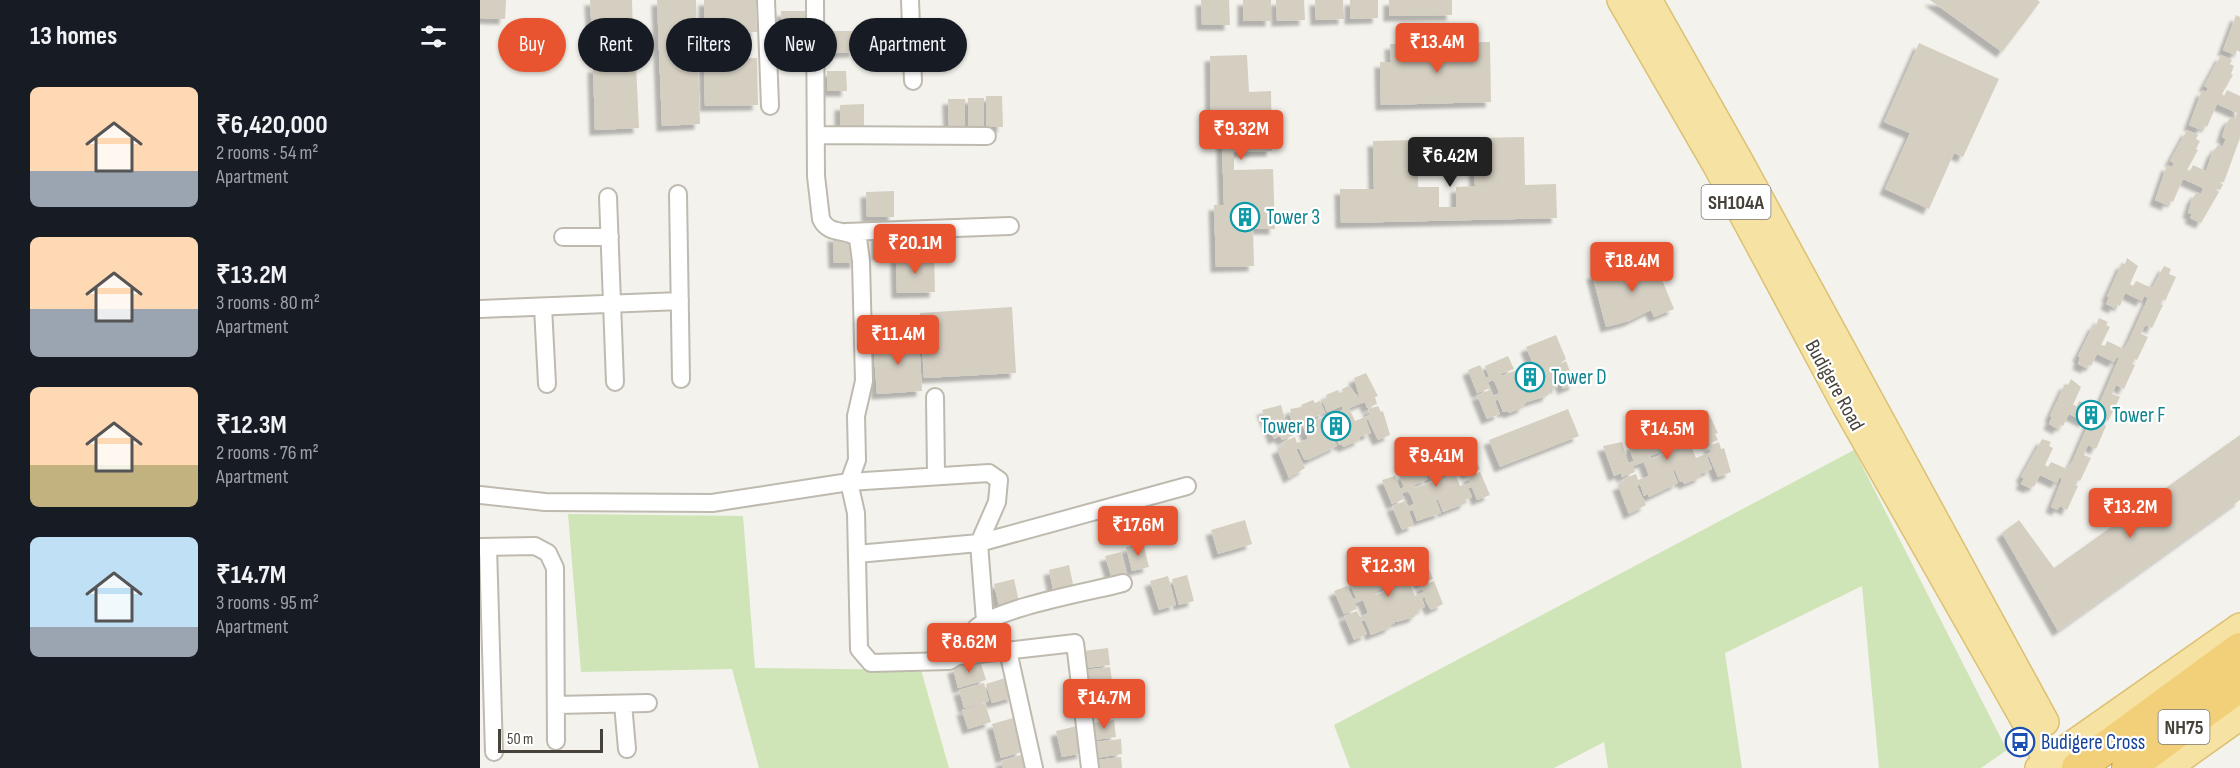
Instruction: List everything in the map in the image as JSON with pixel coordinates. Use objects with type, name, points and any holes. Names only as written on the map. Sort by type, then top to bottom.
[{"type":"highway","name":"NH75","points":[[2059,764],[2240,649]]},
{"type":"highway","name":"NH75","points":[[2128,768],[2240,685]]},
{"type":"main road","name":"Budigere Road","points":[[1621,0],[1717,166],[1846,406],[2059,764]]},
{"type":"main road","name":"Budigere Road","points":[[1648,0],[1738,159],[2059,764]]},
{"type":"main road","points":[[2059,764],[2240,627]]},
{"type":"main road","points":[[2167,768],[2240,716]]},
{"type":"street","points":[[766,0],[770,106]]},
{"type":"street","points":[[814,0],[816,135],[821,219],[828,228],[858,238],[861,261],[864,381],[856,416],[857,460],[849,482],[856,513],[859,649],[864,658],[872,663],[891,664],[949,661],[962,656],[1076,643],[1090,768]]},
{"type":"street","points":[[910,0],[913,81]]},
{"type":"street","points":[[816,135],[987,136]]},
{"type":"street","points":[[678,194],[681,379]]},
{"type":"street","points":[[608,197],[615,382]]},
{"type":"street","points":[[843,232],[1010,226]]},
{"type":"street","points":[[563,237],[610,237]]},
{"type":"street","points":[[480,309],[680,302]]},
{"type":"street","points":[[543,307],[547,384]]},
{"type":"street","points":[[935,397],[936,474]]},
{"type":"street","points":[[480,495],[566,502],[712,503],[849,482],[936,474],[989,473],[999,480],[997,502],[979,543],[985,621]]},
{"type":"street","points":[[857,554],[979,543],[1187,486]]},
{"type":"street","points":[[494,752],[484,547],[535,546],[548,553],[555,568],[556,741]]},
{"type":"street","points":[[962,656],[970,648],[976,628],[985,621],[1006,612],[1123,583]]},
{"type":"street","points":[[1008,651],[1034,768]]},
{"type":"street","points":[[556,705],[648,703]]},
{"type":"street","points":[[623,704],[627,749]]},
{"type":"green space","points":[[1854,450],[2007,750],[1981,768],[1879,768],[1862,586],[1725,653],[1742,768],[1608,768],[1604,742],[1554,768],[1350,768],[1334,725]]},
{"type":"green space","points":[[568,514],[743,516],[755,668],[921,670],[949,768],[759,768],[732,669],[581,672]]},
{"type":"building","points":[[480,0],[506,0],[505,18],[480,18]]},
{"type":"building","points":[[590,0],[632,0],[633,18],[591,18]]},
{"type":"building","points":[[657,0],[696,0],[697,18],[666,18],[666,72],[698,72],[700,124],[662,126]]},
{"type":"building","points":[[704,0],[756,0],[757,32],[752,32],[752,18],[704,18]]},
{"type":"building","points":[[1201,0],[1229,0],[1230,25],[1202,25]]},
{"type":"building","points":[[1243,0],[1271,0],[1271,21],[1243,21]]},
{"type":"building","points":[[1276,0],[1304,0],[1305,20],[1277,21]]},
{"type":"building","points":[[1315,0],[1343,0],[1344,19],[1316,20]]},
{"type":"building","points":[[1350,0],[1378,0],[1378,18],[1350,19]]},
{"type":"building","points":[[1389,0],[1452,0],[1452,15],[1389,16]]},
{"type":"building","points":[[1930,0],[2037,0],[2040,2],[2002,52]]},
{"type":"building","points":[[781,11],[807,11],[807,18],[781,18]]},
{"type":"building","points":[[2236,15],[2240,17],[2240,52],[2237,50],[2235,55],[2223,50]]},
{"type":"building","points":[[837,31],[849,31],[849,52],[837,53]]},
{"type":"building","points":[[1490,42],[1491,102],[1381,105],[1380,62],[1391,62],[1390,44]]},
{"type":"building","points":[[1919,43],[1999,79],[1963,157],[1954,153],[1929,209],[1885,189],[1910,133],[1884,122]]},
{"type":"building","points":[[1247,55],[1249,92],[1271,91],[1272,151],[1234,152],[1234,170],[1273,169],[1275,229],[1253,229],[1254,266],[1216,267],[1214,205],[1224,205],[1221,117],[1211,118],[1210,56]]},
{"type":"building","points":[[2221,55],[2232,60],[2230,64],[2234,66],[2231,74],[2233,75],[2222,94],[2224,96],[2227,90],[2240,96],[2240,138],[2224,182],[2217,182],[2223,184],[2220,190],[2214,188],[2219,192],[2201,223],[2190,218],[2192,214],[2188,213],[2192,199],[2197,192],[2201,194],[2203,188],[2183,179],[2173,202],[2169,200],[2167,205],[2155,200],[2167,165],[2172,167],[2174,163],[2170,161],[2187,130],[2198,135],[2196,139],[2200,141],[2196,149],[2198,150],[2187,170],[2190,171],[2193,165],[2206,171],[2212,153],[2218,145],[2222,147],[2226,139],[2222,137],[2226,124],[2231,117],[2235,119],[2237,113],[2217,104],[2207,127],[2203,125],[2201,130],[2189,125],[2202,90],[2206,92],[2208,88],[2204,86]]},
{"type":"building","points":[[752,58],[757,58],[758,105],[705,106],[704,72],[752,72]]},
{"type":"building","points":[[846,71],[847,91],[827,91],[827,72]]},
{"type":"building","points":[[593,72],[636,72],[639,128],[595,130]]},
{"type":"building","points":[[986,96],[1002,96],[1003,127],[986,127]]},
{"type":"building","points":[[968,98],[984,98],[984,128],[968,128]]},
{"type":"building","points":[[948,99],[965,99],[965,128],[949,128]]},
{"type":"building","points":[[864,104],[864,129],[840,130],[840,105]]},
{"type":"building","points":[[1524,137],[1525,185],[1556,184],[1557,218],[1341,223],[1340,189],[1374,189],[1373,141],[1417,140],[1418,187],[1439,187],[1439,207],[1456,207],[1456,187],[1475,186],[1473,138]]},
{"type":"building","points":[[894,191],[894,217],[867,217],[866,192]]},
{"type":"building","points":[[897,232],[909,232],[910,255],[897,255]]},
{"type":"building","points":[[877,233],[895,233],[895,255],[877,255]]},
{"type":"building","points":[[833,236],[856,236],[856,263],[834,263]]},
{"type":"building","points":[[896,257],[934,257],[935,292],[897,293]]},
{"type":"building","points":[[1653,258],[1674,309],[1654,317],[1651,310],[1629,321],[1606,327],[1592,274],[1615,268],[1616,274]]},
{"type":"building","points":[[2127,258],[2138,266],[2130,284],[2133,286],[2136,281],[2152,288],[2164,266],[2171,269],[2169,274],[2176,277],[2165,301],[2163,299],[2160,304],[2163,305],[2152,328],[2145,325],[2141,334],[2148,337],[2137,360],[2135,359],[2132,364],[2135,365],[2124,389],[2116,385],[2112,394],[2120,397],[2108,421],[2106,420],[2104,425],[2106,426],[2096,449],[2088,445],[2084,455],[2091,458],[2080,481],[2078,480],[2075,485],[2078,486],[2067,510],[2060,506],[2057,510],[2051,507],[2062,479],[2060,477],[2057,483],[2040,475],[2034,487],[2031,485],[2030,488],[2021,484],[2024,478],[2021,477],[2042,439],[2051,442],[2049,446],[2053,448],[2045,465],[2048,467],[2051,462],[2067,469],[2073,460],[2091,418],[2088,416],[2085,422],[2069,414],[2063,426],[2060,425],[2058,429],[2049,424],[2052,417],[2050,416],[2065,384],[2068,385],[2071,379],[2081,387],[2073,405],[2077,406],[2079,401],[2096,409],[2101,400],[2119,358],[2117,357],[2114,362],[2097,354],[2091,366],[2088,365],[2086,368],[2078,364],[2080,358],[2078,356],[2099,318],[2108,322],[2106,325],[2110,327],[2101,345],[2105,346],[2107,341],[2124,349],[2129,340],[2148,298],[2144,296],[2142,301],[2125,293],[2120,306],[2116,304],[2114,308],[2106,304],[2109,297],[2107,296],[2122,263],[2125,264]]},
{"type":"building","points":[[1012,307],[1016,373],[924,378],[920,313]]},
{"type":"building","name":"Tower D","points":[[1556,335],[1566,359],[1560,364],[1566,361],[1575,384],[1563,389],[1560,382],[1557,383],[1558,387],[1551,389],[1547,396],[1527,402],[1523,405],[1524,407],[1509,413],[1508,411],[1503,412],[1498,399],[1495,401],[1500,414],[1487,419],[1477,395],[1490,390],[1493,396],[1499,393],[1494,380],[1488,382],[1490,388],[1477,393],[1468,370],[1480,365],[1486,378],[1489,377],[1485,366],[1508,356],[1514,369],[1500,374],[1501,376],[1533,364],[1526,347]]},
{"type":"building","points":[[919,338],[922,391],[877,394],[873,341]]},
{"type":"building","name":"Tower B","points":[[1366,373],[1378,396],[1375,397],[1377,404],[1367,408],[1365,402],[1349,408],[1355,421],[1370,415],[1368,409],[1378,406],[1381,412],[1383,411],[1390,435],[1378,440],[1368,419],[1366,420],[1371,433],[1359,437],[1360,440],[1343,447],[1342,444],[1339,445],[1334,433],[1332,434],[1337,446],[1308,460],[1304,459],[1299,448],[1296,449],[1305,468],[1289,478],[1277,449],[1284,446],[1283,442],[1295,437],[1297,443],[1308,439],[1303,426],[1292,430],[1294,435],[1282,440],[1280,436],[1274,439],[1262,410],[1281,405],[1287,427],[1293,425],[1290,409],[1302,407],[1301,405],[1313,400],[1315,403],[1320,401],[1325,413],[1309,419],[1310,422],[1343,410],[1342,406],[1327,412],[1322,400],[1327,398],[1326,395],[1338,390],[1339,393],[1343,392],[1342,389],[1349,386],[1360,399],[1354,378]]},
{"type":"building","points":[[1568,409],[1579,436],[1500,467],[1489,440]]},
{"type":"building","points":[[1707,410],[1718,433],[1715,434],[1718,440],[1708,444],[1706,438],[1690,444],[1696,458],[1711,452],[1709,446],[1719,442],[1721,449],[1724,448],[1731,472],[1718,477],[1709,456],[1707,457],[1712,469],[1700,474],[1701,477],[1684,484],[1683,481],[1680,482],[1675,470],[1673,471],[1678,483],[1649,497],[1648,494],[1644,496],[1640,484],[1637,486],[1646,505],[1629,514],[1618,485],[1625,483],[1623,479],[1636,474],[1638,480],[1649,476],[1644,462],[1633,466],[1635,472],[1622,477],[1621,473],[1614,476],[1603,446],[1622,442],[1628,463],[1634,461],[1629,449],[1632,449],[1631,446],[1638,443],[1639,446],[1643,444],[1642,441],[1654,436],[1655,439],[1661,437],[1666,450],[1650,456],[1651,459],[1684,446],[1683,443],[1667,449],[1662,437],[1668,434],[1667,432],[1679,427],[1680,430],[1684,428],[1683,425],[1690,422],[1694,424],[1701,436],[1694,415]]},
{"type":"building","points":[[2240,435],[2240,500],[2058,631],[2002,533],[2019,520],[2054,568]]},
{"type":"building","points":[[1470,446],[1480,469],[1467,474],[1465,469],[1455,473],[1460,486],[1470,483],[1468,477],[1480,472],[1490,495],[1477,500],[1472,487],[1468,488],[1472,497],[1465,500],[1466,503],[1443,512],[1438,499],[1436,500],[1441,513],[1417,521],[1413,510],[1409,511],[1414,525],[1402,530],[1392,506],[1405,501],[1407,507],[1414,504],[1409,491],[1402,493],[1404,499],[1392,504],[1382,480],[1395,476],[1400,489],[1404,487],[1399,476],[1423,467],[1428,479],[1414,485],[1415,488],[1448,476],[1446,472],[1430,479],[1426,468],[1433,466],[1437,459],[1455,454],[1459,466],[1463,464],[1458,451]]},
{"type":"building","points":[[1245,520],[1252,544],[1218,554],[1211,530]]},
{"type":"building","points":[[1143,543],[1149,567],[1132,571],[1126,547]]},
{"type":"building","points":[[1121,552],[1127,575],[1112,579],[1105,556]]},
{"type":"building","points":[[1423,555],[1433,579],[1420,584],[1418,578],[1409,581],[1415,596],[1424,592],[1421,586],[1434,581],[1443,604],[1431,610],[1425,597],[1422,598],[1425,607],[1419,610],[1414,617],[1396,622],[1391,609],[1395,623],[1371,635],[1365,620],[1361,621],[1367,634],[1354,640],[1344,616],[1357,611],[1360,617],[1368,613],[1363,600],[1354,604],[1357,609],[1344,614],[1334,591],[1347,586],[1353,599],[1356,598],[1350,584],[1369,574],[1370,577],[1376,574],[1382,589],[1374,592],[1375,595],[1401,585],[1399,582],[1383,588],[1379,578],[1386,575],[1390,569],[1408,564],[1412,575],[1416,574],[1411,560]]},
{"type":"building","points":[[1069,565],[1074,589],[1054,594],[1049,570]]},
{"type":"building","points":[[1187,575],[1194,601],[1179,605],[1172,579]]},
{"type":"building","points":[[1168,576],[1176,605],[1159,610],[1150,581]]},
{"type":"building","points":[[1014,579],[1019,602],[999,606],[994,584]]},
{"type":"building","points":[[1108,648],[1110,665],[1086,668],[1083,651]]},
{"type":"building","points":[[980,660],[986,680],[958,688],[953,668]]},
{"type":"building","points":[[1110,667],[1113,688],[1088,691],[1085,670]]},
{"type":"building","points":[[1008,677],[1014,697],[992,703],[986,684]]},
{"type":"building","points":[[984,683],[989,701],[964,708],[959,690]]},
{"type":"building","points":[[985,703],[991,722],[968,729],[962,710]]},
{"type":"building","points":[[1013,718],[1022,752],[1001,758],[992,724]]},
{"type":"building","points":[[1114,720],[1116,737],[1094,740],[1092,723]]},
{"type":"building","points":[[1077,726],[1083,753],[1062,757],[1056,731]]},
{"type":"building","points":[[1121,739],[1122,754],[1096,758],[1094,742]]},
{"type":"building","points":[[1021,755],[1025,768],[1003,768],[1001,761]]},
{"type":"building","points":[[1121,757],[1122,768],[1098,768],[1097,760]]},
{"type":"place","name":"Tower 3","points":[[1245,217]]},
{"type":"place","name":"Tower D","points":[[1530,377]]},
{"type":"place","name":"Tower F","points":[[2091,415]]},
{"type":"place","name":"Tower B","points":[[1336,426]]},
{"type":"place","name":"Budigere Cross","points":[[2020,742]]}]
